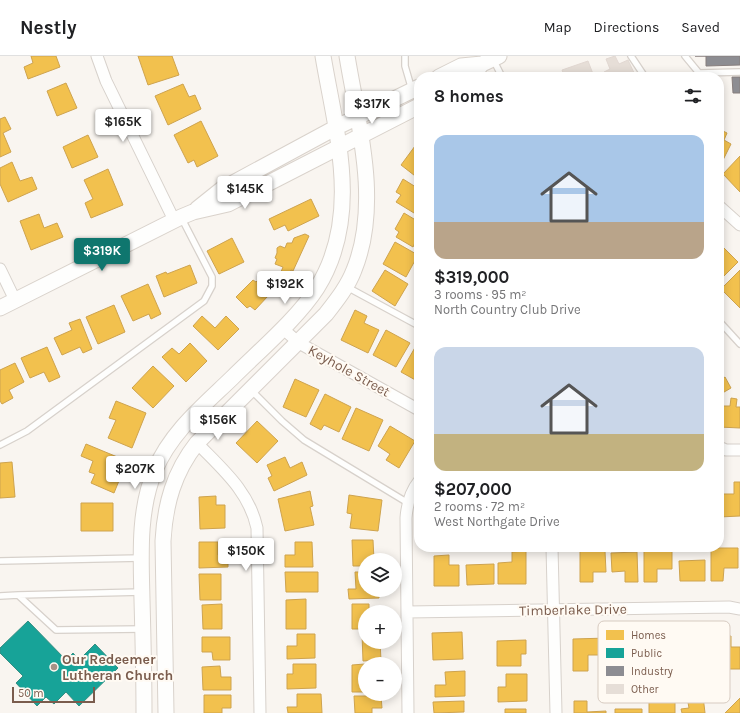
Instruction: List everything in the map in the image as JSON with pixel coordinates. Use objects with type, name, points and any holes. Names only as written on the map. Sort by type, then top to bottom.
[{"type":"main road","points":[[144,713],[142,516],[149,487],[162,455],[182,427],[282,328],[317,288],[336,246],[344,195],[339,148],[323,56]]},
{"type":"main road","points":[[166,713],[163,566],[164,518],[168,499],[183,463],[197,443],[299,343],[326,314],[345,287],[354,270],[361,245],[367,210],[366,179],[347,56]]},
{"type":"main road","points":[[449,72],[461,66],[491,60]]},
{"type":"main road","points":[[478,72],[491,60]]},
{"type":"main road","points":[[0,308],[183,216],[222,189],[335,128],[414,88]]},
{"type":"main road","points":[[183,216],[228,204],[414,109]]},
{"type":"main road","points":[[142,562],[163,566]]},
{"type":"street","points":[[97,56],[109,88],[183,216]]},
{"type":"street","points":[[724,211],[740,225]]},
{"type":"street","points":[[0,269],[15,300]]},
{"type":"street","name":"Keyhole Street","points":[[282,328],[299,343],[414,407]]},
{"type":"street","points":[[197,443],[241,489],[254,515],[257,528],[260,713]]},
{"type":"street","points":[[724,449],[740,450]]},
{"type":"street","points":[[408,713],[406,518],[408,503],[414,489]]},
{"type":"street","points":[[552,552],[556,713]]},
{"type":"street","name":"Timberlake Drive","points":[[406,612],[730,607],[740,609]]},
{"type":"lane","points":[[405,56],[405,66],[414,86]]},
{"type":"lane","points":[[631,56],[642,72]]},
{"type":"lane","points":[[685,56],[697,72]]},
{"type":"lane","points":[[491,60],[499,72]]},
{"type":"lane","points":[[724,73],[740,72]]},
{"type":"lane","points":[[0,445],[27,431],[204,301],[212,286],[212,277],[183,216]]},
{"type":"lane","points":[[345,287],[414,323]]},
{"type":"lane","points":[[724,326],[740,344]]},
{"type":"lane","points":[[251,390],[282,421],[304,440],[408,503]]},
{"type":"lane","points":[[0,561],[142,562]]},
{"type":"lane","points":[[0,596],[142,592]]},
{"type":"lane","points":[[18,595],[56,630],[143,629]]},
{"type":"building: Homes","points":[[31,56],[56,56],[60,67],[28,79],[24,67],[33,63]]},
{"type":"building: Homes","points":[[138,56],[172,56],[179,75],[148,85]]},
{"type":"building: Homes","points":[[66,83],[77,108],[57,116],[47,91]]},
{"type":"building: Homes","points":[[183,84],[189,97],[195,95],[201,109],[168,125],[155,96]]},
{"type":"building: Homes","points":[[5,117],[11,129],[3,133],[11,152],[0,157],[0,119]]},
{"type":"building: Homes","points":[[201,121],[218,156],[197,167],[194,160],[188,163],[174,135]]},
{"type":"building: Homes","points":[[724,132],[727,133],[724,140]]},
{"type":"building: Homes","points":[[88,135],[98,157],[72,168],[63,147]]},
{"type":"building: Homes","points":[[724,140],[731,144],[724,158]]},
{"type":"building: Homes","points":[[414,147],[414,175],[401,165]]},
{"type":"building: Homes","points":[[740,156],[740,192],[724,175],[724,173]]},
{"type":"building: Homes","points":[[12,162],[20,181],[32,177],[37,189],[8,202],[0,184],[0,168]]},
{"type":"building: Homes","points":[[108,169],[123,205],[91,218],[85,203],[93,199],[84,180]]},
{"type":"building: Homes","points":[[403,179],[414,186],[414,213],[396,202],[401,195],[396,192]]},
{"type":"building: Homes","points":[[311,199],[319,216],[288,231],[285,225],[274,230],[269,219]]},
{"type":"building: Homes","points":[[404,213],[414,219],[413,247],[396,237],[399,232],[395,229]]},
{"type":"building: Homes","points":[[39,214],[44,228],[57,223],[63,237],[31,250],[20,221]]},
{"type":"building: Homes","points":[[305,234],[309,236],[293,271],[291,270],[289,275],[281,272],[283,267],[275,264],[277,259],[275,258],[277,248],[280,246],[285,248],[287,243],[292,243],[294,238]]},
{"type":"building: Homes","points":[[232,238],[244,262],[219,274],[207,251]]},
{"type":"building: Homes","points":[[395,242],[414,253],[414,262],[406,277],[383,264]]},
{"type":"building: Homes","points":[[724,248],[738,262],[724,276]]},
{"type":"building: Homes","points":[[190,265],[197,283],[164,297],[156,276],[166,272],[167,274]]},
{"type":"building: Homes","points":[[385,270],[408,284],[395,306],[372,291]]},
{"type":"building: Homes","points":[[740,270],[740,308],[724,292],[724,286]]},
{"type":"building: Homes","points":[[271,273],[281,282],[255,310],[250,306],[247,308],[236,297],[253,280],[256,282],[260,278],[265,279]]},
{"type":"building: Homes","points":[[148,284],[161,314],[151,319],[149,314],[133,321],[121,296]]},
{"type":"building: Homes","points":[[114,305],[125,332],[98,344],[86,317]]},
{"type":"building: Homes","points":[[355,310],[367,316],[364,323],[379,330],[368,353],[341,340]]},
{"type":"building: Homes","points":[[202,316],[215,328],[226,316],[239,329],[218,350],[193,326]]},
{"type":"building: Homes","points":[[80,319],[92,349],[83,353],[80,347],[62,355],[54,338],[72,330],[69,323]]},
{"type":"building: Homes","points":[[386,330],[410,343],[396,367],[373,355]]},
{"type":"building: Homes","points":[[190,343],[207,361],[186,382],[162,357],[172,348],[179,354]]},
{"type":"building: Homes","points":[[47,347],[60,377],[49,382],[44,372],[30,378],[21,358]]},
{"type":"building: Homes","points":[[414,349],[414,379],[401,372]]},
{"type":"building: Homes","points":[[15,363],[24,382],[9,390],[13,398],[2,404],[0,401],[0,370]]},
{"type":"building: Homes","points":[[153,366],[174,386],[153,408],[132,388]]},
{"type":"building: Homes","points":[[725,377],[731,388],[724,392]]},
{"type":"building: Homes","points":[[295,379],[319,390],[306,417],[283,407]]},
{"type":"building: Homes","points":[[325,394],[351,407],[339,432],[324,425],[321,430],[310,424]]},
{"type":"building: Homes","points":[[731,398],[737,399],[736,407],[740,407],[740,428],[724,427],[724,406],[730,406]]},
{"type":"building: Homes","points":[[116,401],[146,413],[132,448],[108,438],[116,420],[109,418]]},
{"type":"building: Homes","points":[[356,408],[383,420],[369,451],[342,439]]},
{"type":"building: Homes","points":[[257,421],[278,441],[257,463],[236,443]]},
{"type":"building: Homes","points":[[390,426],[414,440],[399,468],[386,460],[390,454],[378,446]]},
{"type":"building: Homes","points":[[86,444],[127,461],[114,493],[91,483],[95,474],[89,472],[93,461],[81,456]]},
{"type":"building: Homes","points":[[285,457],[290,468],[302,462],[307,475],[274,491],[268,478],[272,476],[267,465]]},
{"type":"building: Homes","points":[[12,462],[15,497],[0,498],[0,463]]},
{"type":"building: Homes","points":[[734,482],[740,482],[740,516],[724,517],[724,494],[734,494]]},
{"type":"building: Homes","points":[[310,491],[313,506],[310,507],[314,525],[285,531],[278,499]]},
{"type":"building: Homes","points":[[349,495],[382,500],[378,531],[350,528],[352,514],[347,513]]},
{"type":"building: Homes","points":[[216,496],[216,505],[225,505],[225,528],[200,529],[199,497]]},
{"type":"building: Homes","points":[[81,503],[113,503],[113,531],[81,531]]},
{"type":"building: Homes","points":[[352,540],[373,540],[374,553],[358,553],[358,566],[353,566]]},
{"type":"building: Homes","points":[[199,542],[218,542],[218,555],[228,555],[228,567],[199,568]]},
{"type":"building: Homes","points":[[295,542],[312,542],[313,567],[285,567],[285,555],[295,555]]},
{"type":"building: Homes","points":[[724,548],[738,548],[738,568],[724,568],[723,581],[711,581],[711,552],[724,552]]},
{"type":"building: Homes","points":[[512,552],[526,552],[526,584],[498,584],[498,563],[512,562]]},
{"type":"building: Homes","points":[[580,552],[605,552],[606,572],[593,572],[593,582],[580,582]]},
{"type":"building: Homes","points":[[637,552],[638,582],[625,582],[625,571],[612,572],[611,553]]},
{"type":"building: Homes","points":[[644,552],[672,552],[672,569],[657,569],[657,582],[644,582]]},
{"type":"building: Homes","points":[[449,555],[449,565],[459,565],[459,586],[434,586],[434,556]]},
{"type":"building: Homes","points":[[705,560],[705,581],[680,581],[679,561]]},
{"type":"building: Homes","points":[[494,564],[494,584],[467,585],[466,565]]},
{"type":"building: Homes","points":[[285,572],[318,572],[318,592],[286,592]]},
{"type":"building: Homes","points":[[355,572],[358,572],[358,597],[379,598],[349,599],[348,589],[356,589]]},
{"type":"building: Homes","points":[[199,574],[221,574],[221,600],[200,600]]},
{"type":"building: Homes","points":[[306,599],[306,629],[286,629],[286,600]]},
{"type":"building: Homes","points":[[222,604],[222,629],[203,629],[202,605]]},
{"type":"building: Homes","points":[[352,604],[369,604],[358,605],[358,629],[352,629]]},
{"type":"building: Homes","points":[[462,632],[463,659],[433,660],[432,633]]},
{"type":"building: Homes","points":[[297,634],[315,634],[315,658],[287,659],[287,646],[297,646]]},
{"type":"building: Homes","points":[[730,636],[731,647],[740,647],[740,669],[730,669]]},
{"type":"building: Homes","points":[[202,637],[230,637],[230,660],[213,660],[212,652],[202,652]]},
{"type":"building: Homes","points":[[598,638],[598,655],[588,655],[588,671],[573,671],[573,639]]},
{"type":"building: Homes","points":[[526,640],[526,654],[521,654],[521,666],[497,666],[497,641]]},
{"type":"building: Homes","points":[[363,649],[380,649],[381,657],[363,657]]},
{"type":"building: Homes","points":[[293,664],[316,664],[316,688],[287,689],[287,674],[293,674]]},
{"type":"building: Homes","points":[[352,665],[358,665],[358,692],[352,692]]},
{"type":"building: Homes","points":[[220,666],[221,677],[231,677],[231,690],[203,690],[202,667]]},
{"type":"building: Homes","points":[[465,671],[465,696],[435,697],[435,685],[446,685],[445,672]]},
{"type":"building: Homes","points":[[506,674],[527,674],[527,701],[498,702],[498,687],[506,687]]},
{"type":"building: Homes","points":[[297,694],[321,694],[322,713],[288,713],[287,707],[297,707]]},
{"type":"building: Homes","points":[[204,695],[231,695],[231,708],[222,708],[222,713],[204,713]]},
{"type":"building: Homes","points":[[354,696],[358,696],[358,701],[381,701],[382,708],[372,708],[372,713],[355,713]]},
{"type":"building: Homes","points":[[740,698],[740,713],[725,713]]},
{"type":"building: Homes","points":[[464,701],[464,712],[434,713],[433,702]]},
{"type":"building: Homes","points":[[574,701],[587,701],[587,712],[606,711],[606,713],[574,713]]},
{"type":"building: Homes","points":[[649,703],[675,703],[675,713],[649,713]]},
{"type":"building: Homes","points":[[688,703],[704,703],[705,713],[682,713],[681,709],[689,708]]},
{"type":"building: Homes","points":[[505,709],[526,709],[526,713],[505,713]]},
{"type":"building: Homes","points":[[615,709],[642,709],[642,713],[615,713]]},
{"type":"building: Public","points":[[28,621],[66,660],[73,653],[79,660],[95,644],[118,668],[79,706],[66,692],[54,704],[46,697],[37,706],[16,683],[23,676],[0,653],[0,648]]},
{"type":"building: Industry","points":[[706,56],[740,56],[740,65],[706,66]]},
{"type":"building: Industry","points":[[732,77],[740,77],[740,93],[733,93]]},
{"type":"building: Other","points":[[615,56],[619,64],[628,60],[634,72],[604,72],[610,69],[606,59]]},
{"type":"building: Other","points":[[588,61],[592,72],[563,72],[562,70]]},
{"type":"place","name":"Our Redeemer Lutheran Church","points":[[54,667]]}]
